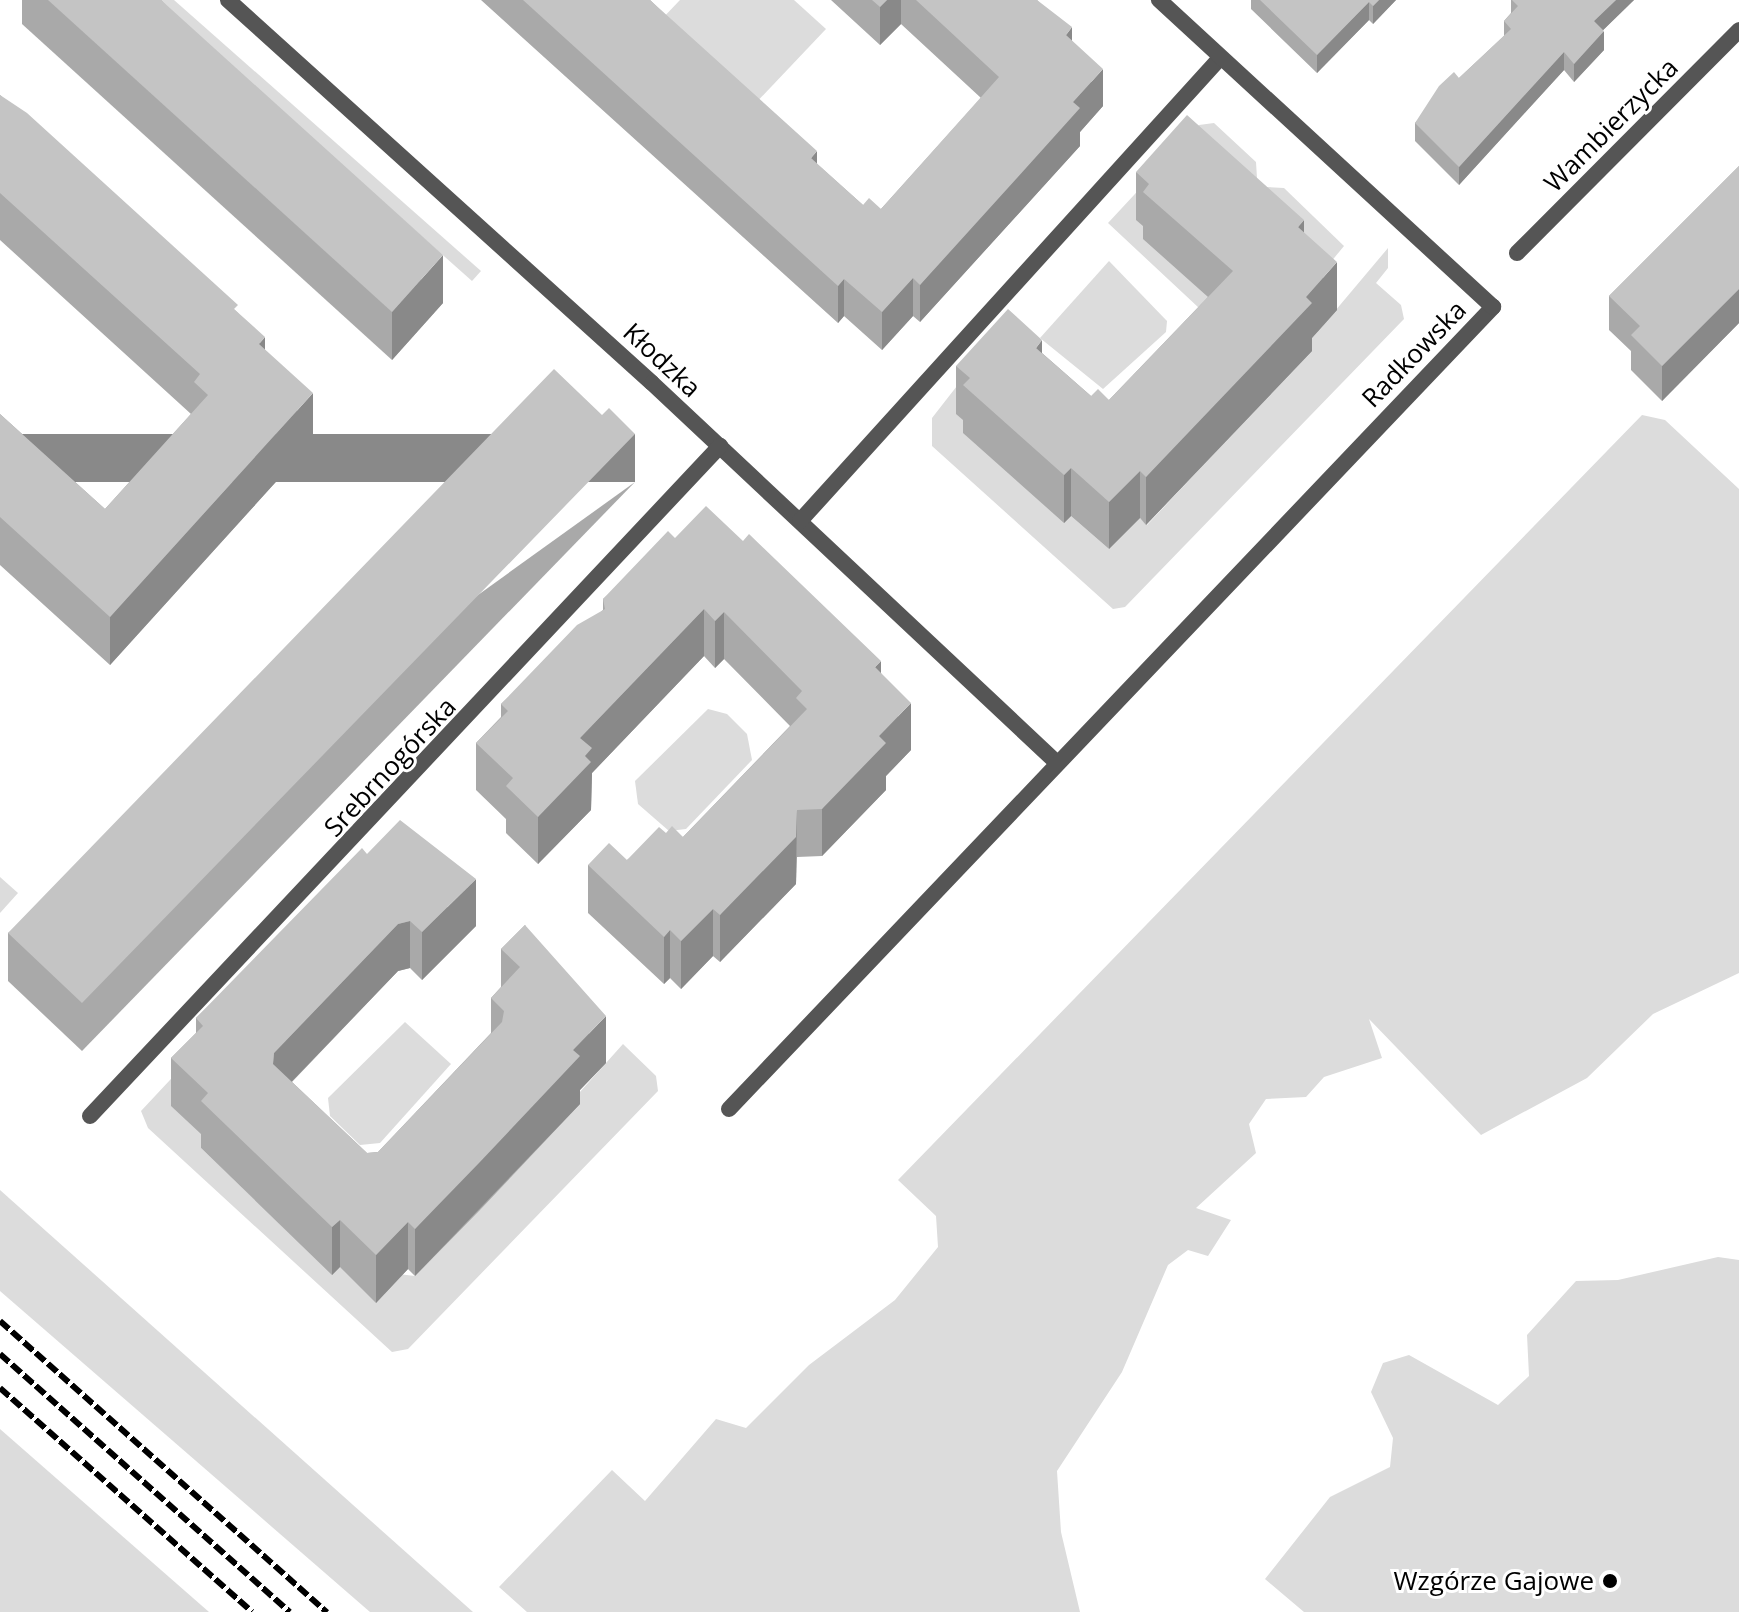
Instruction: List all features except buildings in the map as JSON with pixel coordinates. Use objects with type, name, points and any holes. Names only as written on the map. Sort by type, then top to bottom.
[{"type":"street","name":"Kłodzka","points":[[228,0],[720,446],[1056,762]]},
{"type":"street","name":"Radkowska","points":[[1056,762],[1493,307],[1219,59],[1159,0]]},
{"type":"street","name":"Wambierzycka","points":[[1517,253],[1739,30]]},
{"type":"street","points":[[800,521],[1219,59]]},
{"type":"street","name":"Srebrnogórska","points":[[90,1116],[720,446]]},
{"type":"street","points":[[729,1109],[1056,762]]},
{"type":"shaded area","points":[[156,0],[174,0],[481,271],[472,281]]},
{"type":"shaded area","points":[[680,0],[794,0],[826,29],[751,108],[659,22]]},
{"type":"shaded area","points":[[1214,123],[1256,162],[1257,178],[1149,232],[1212,301],[1199,308],[1108,223],[1199,125]]},
{"type":"shaded area","points":[[1266,187],[1284,188],[1344,246],[1311,286]]},
{"type":"shaded area","points":[[1388,248],[1388,268],[1376,283],[1401,305],[1404,319],[1125,607],[1113,609],[932,446],[932,418],[992,341],[1071,516],[1109,549],[1140,518],[1147,525],[1223,444]]},
{"type":"shaded area","points":[[1109,261],[1167,321],[1166,332],[1103,389],[1040,338]]},
{"type":"shaded area","points":[[1642,415],[1665,420],[1739,489],[1739,973],[1653,1014],[1587,1078],[1481,1135],[1369,1019],[1382,1058],[1324,1077],[1306,1097],[1266,1099],[1249,1124],[1256,1153],[1196,1208],[1231,1220],[1208,1256],[1188,1250],[1168,1265],[1122,1372],[1057,1471],[1061,1532],[1080,1612],[527,1612],[499,1587],[612,1470],[645,1501],[716,1419],[746,1428],[809,1365],[895,1300],[938,1247],[936,1216],[898,1180]]},
{"type":"shaded area","points":[[708,709],[727,714],[747,734],[752,760],[686,829],[669,831],[638,804],[635,781]]},
{"type":"shaded area","points":[[399,835],[201,1148],[332,1274],[340,1267],[415,1276],[623,1044],[656,1076],[658,1091],[408,1349],[392,1352],[148,1128],[141,1111]]},
{"type":"shaded area","points":[[0,877],[18,893],[0,913]]},
{"type":"shaded area","points":[[405,1022],[451,1064],[380,1143],[360,1145],[330,1116],[328,1098]]},
{"type":"shaded area","points":[[0,1190],[473,1612],[370,1612],[0,1291]]},
{"type":"shaded area","points":[[1718,1257],[1739,1260],[1739,1612],[1304,1612],[1265,1579],[1330,1497],[1390,1467],[1393,1438],[1371,1392],[1383,1363],[1409,1355],[1498,1405],[1529,1376],[1527,1335],[1576,1281],[1618,1280]]},
{"type":"shaded area","points":[[0,1429],[209,1612],[0,1612]]},
{"type":"railway","points":[[0,1321],[327,1612]]},
{"type":"railway","points":[[0,1354],[290,1612]]},
{"type":"railway","points":[[0,1388],[252,1612]]},
{"type":"place","name":"Wzgórze Gajowe","points":[[1610,1581]]}]
